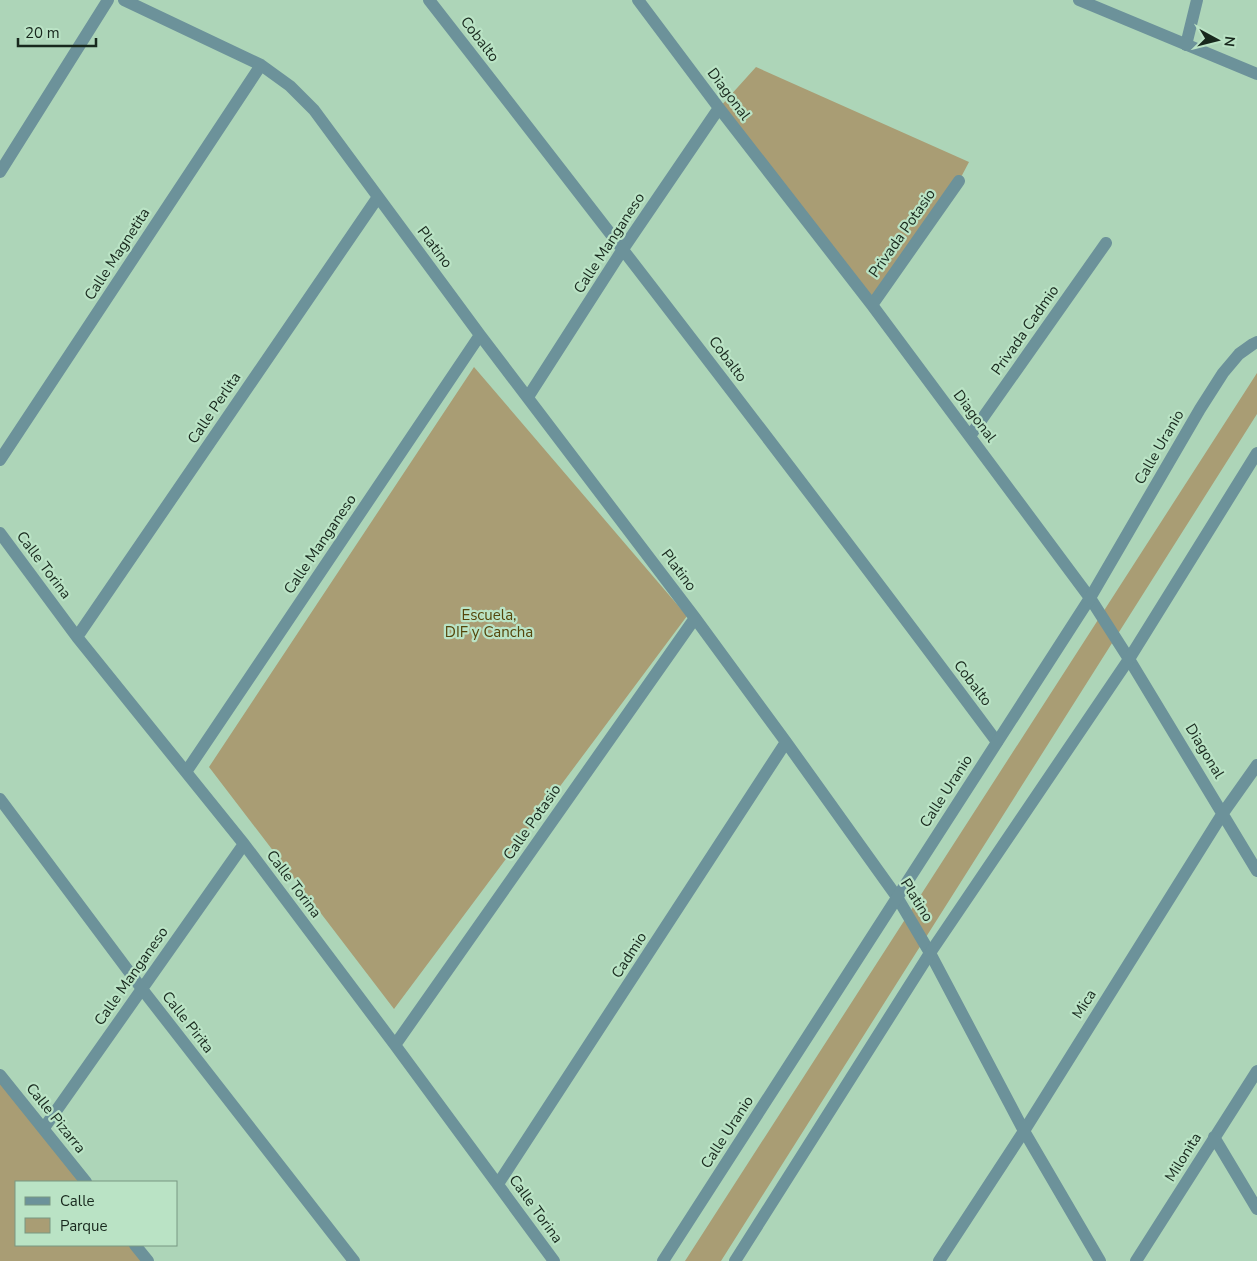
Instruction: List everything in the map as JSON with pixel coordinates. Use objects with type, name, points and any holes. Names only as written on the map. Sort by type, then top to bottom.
[{"type":"street","points":[[0,172],[108,0]]},
{"type":"street","name":"Platino","points":[[124,0],[261,65],[290,86],[314,110],[480,335],[695,618],[897,897],[930,954],[1024,1131],[1100,1261]]},
{"type":"street","name":"Cobalto","points":[[429,0],[623,249],[997,742]]},
{"type":"street","name":"Diagonal","points":[[638,0],[872,305],[1090,598],[1257,871]]},
{"type":"street","points":[[1079,0],[1257,74]]},
{"type":"street","points":[[1186,45],[1197,0]]},
{"type":"street","name":"Calle Magnetita","points":[[0,460],[261,65]]},
{"type":"street","name":"Calle Manganeso","points":[[528,397],[623,249],[719,108]]},
{"type":"street","name":"Privada Potasio","points":[[872,305],[959,181]]},
{"type":"street","name":"Calle Perlita","points":[[78,637],[378,197]]},
{"type":"street","name":"Privada Cadmio","points":[[970,436],[1106,243]]},
{"type":"street","name":"Calle Manganeso","points":[[186,772],[480,335]]},
{"type":"street","name":"Calle Uranio","points":[[663,1261],[1090,598],[1223,373],[1239,354],[1257,342]]},
{"type":"street","points":[[735,1261],[930,954],[1129,659],[1257,454]]},
{"type":"street","name":"Calle Torina","points":[[0,533],[78,637],[244,844],[554,1261]]},
{"type":"street","name":"Calle Potasio","points":[[395,1045],[695,618]]},
{"type":"street","name":"Cadmio","points":[[498,1184],[786,742]]},
{"type":"street","name":"Mica","points":[[939,1261],[1024,1131],[1223,813],[1257,765]]},
{"type":"street","name":"Calle Pirita","points":[[0,799],[142,989],[354,1261]]},
{"type":"street","name":"Calle Manganeso","points":[[44,1128],[244,844]]},
{"type":"street","name":"Milonita","points":[[1136,1261],[1257,1070]]},
{"type":"street","name":"Calle Pizarra","points":[[0,1075],[85,1181]]},
{"type":"street","points":[[1214,1137],[1257,1209]]},
{"type":"street","points":[[136,1246],[148,1261]]},
{"type":"green space","points":[[756,67],[969,162],[959,181],[872,305],[719,108]]},
{"type":"green space","name":"Escuela, DIF y Cancha","points":[[474,367],[687,616],[394,1009],[209,767]]},
{"type":"green space","points":[[1257,373],[1257,414],[721,1261],[685,1261]]},
{"type":"green space","points":[[0,1075],[84,1181],[15,1181],[15,1246],[136,1246],[148,1261],[0,1261]]}]
